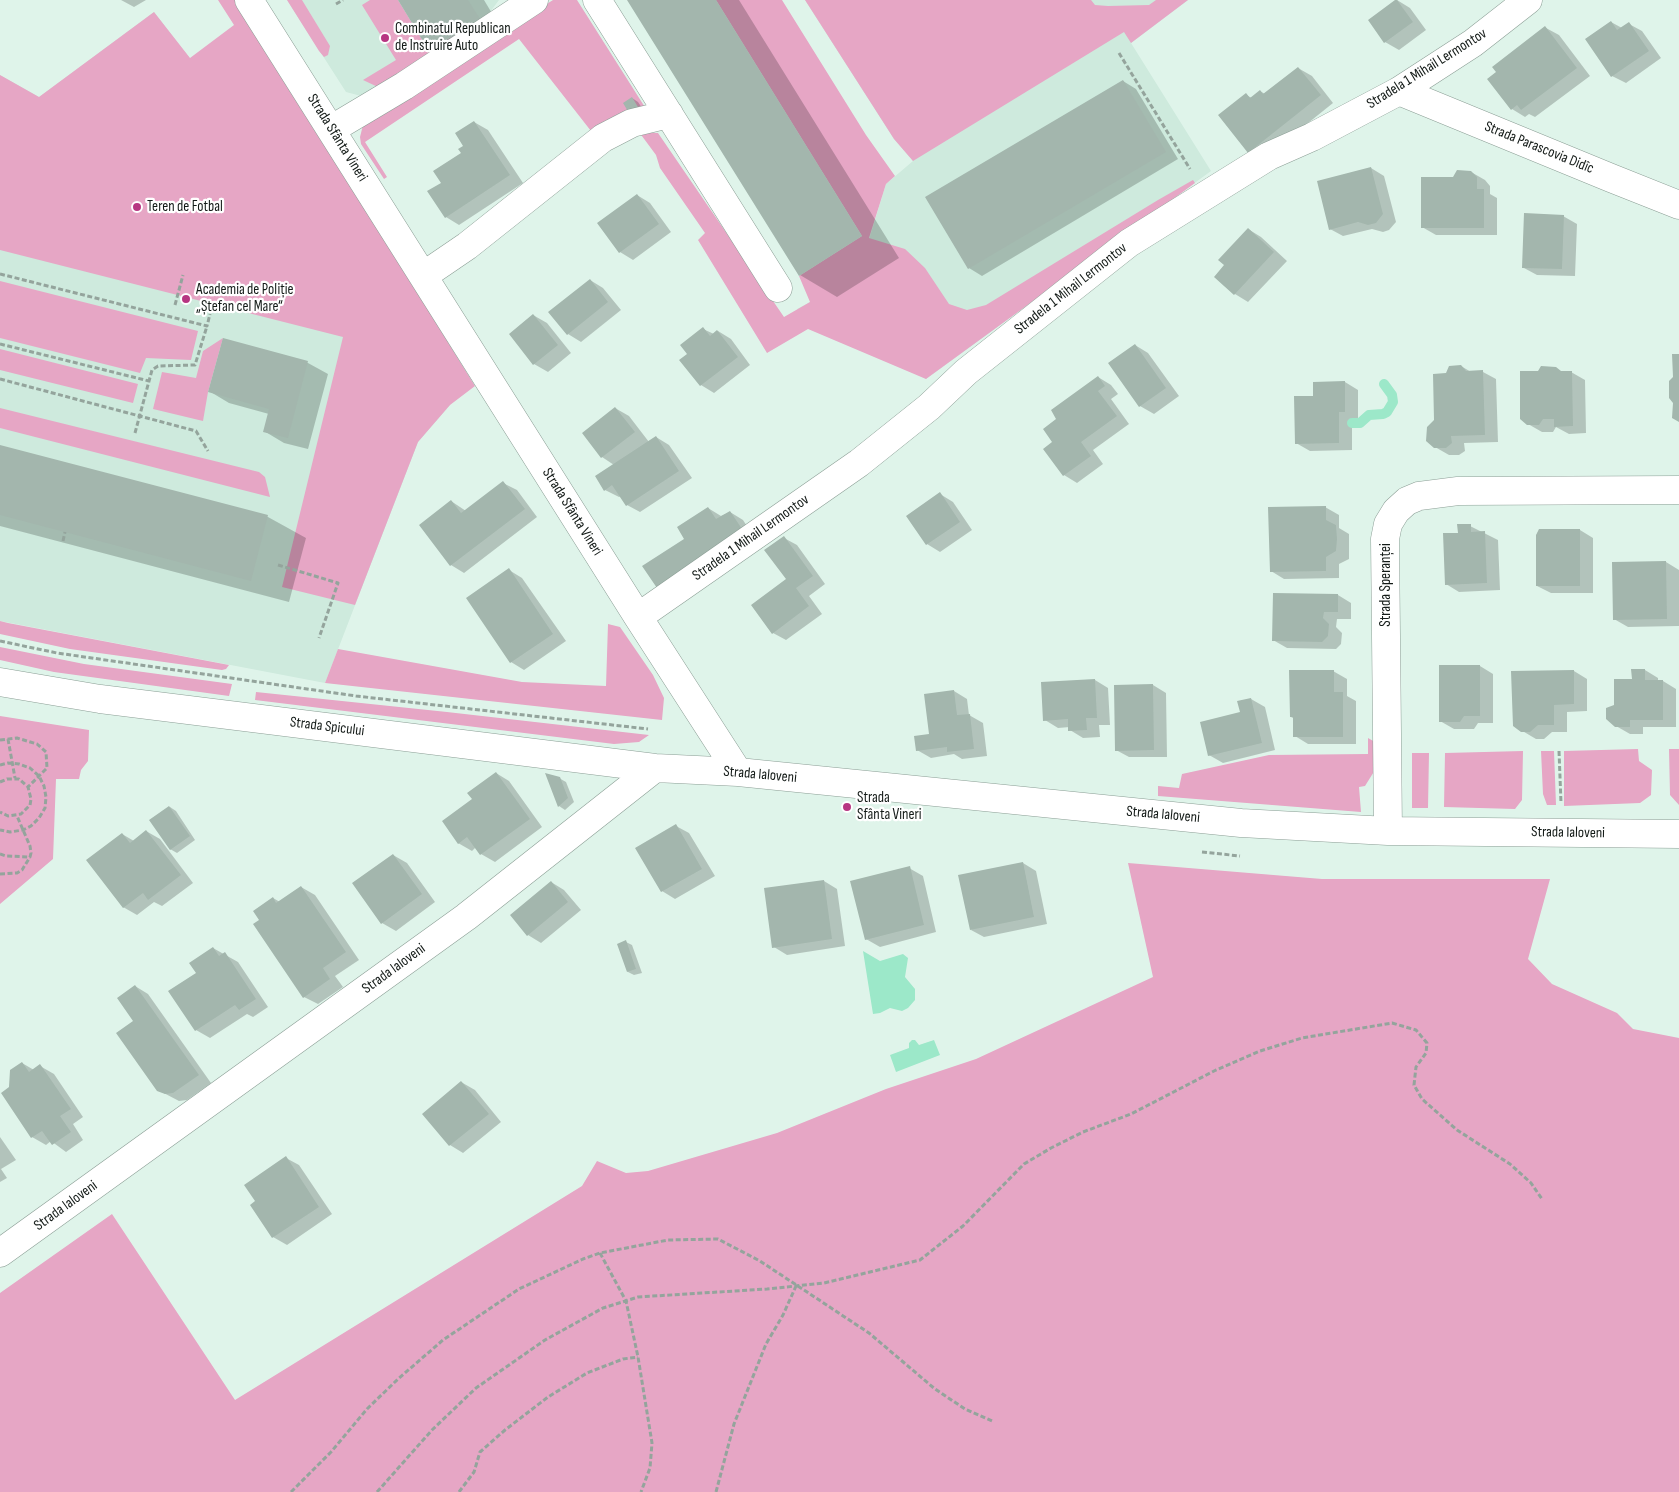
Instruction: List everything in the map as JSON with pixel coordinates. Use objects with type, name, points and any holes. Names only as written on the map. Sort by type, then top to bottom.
[{"type":"street","name":"Strada Sfânta Vineri","points":[[249,0],[332,129],[638,618],[738,772]]},
{"type":"street","points":[[332,129],[404,86],[534,0]]},
{"type":"street","points":[[597,0],[778,288]]},
{"type":"street","name":"Stradela 1 Mihail Lermontov","points":[[638,618],[858,463],[929,407],[966,372],[1129,243],[1269,156],[1312,137],[1399,91],[1473,43],[1528,0]]},
{"type":"street","name":"Strada Parascovia Didîc","points":[[1399,91],[1679,204]]},
{"type":"street","points":[[423,276],[467,246],[603,138],[632,123],[670,114]]},
{"type":"street","name":"Strada Speranței","points":[[1388,831],[1385,538],[1388,524],[1396,511],[1407,501],[1419,496],[1458,492],[1679,490]]},
{"type":"street","name":"Strada Spicului","points":[[0,682],[100,699],[655,768]]},
{"type":"street","name":"Strada Ialoveni","points":[[0,1253],[466,917],[655,768],[738,772],[1241,823],[1388,831],[1679,834]]},
{"type":"path","points":[[336,4],[343,0]]},
{"type":"path","points":[[1119,54],[1194,174]]},
{"type":"path","points":[[0,274],[206,326]]},
{"type":"path","points":[[175,305],[183,275]]},
{"type":"path","points":[[135,433],[152,370],[158,366],[195,365],[210,314]]},
{"type":"path","points":[[0,344],[149,381]]},
{"type":"path","points":[[0,379],[196,431],[208,451]]},
{"type":"path","points":[[63,541],[65,532]]},
{"type":"path","points":[[278,565],[338,583],[319,638]]},
{"type":"path","points":[[0,641],[57,653],[356,696],[648,729]]},
{"type":"path","points":[[0,740],[17,738],[37,744],[46,752],[47,768],[28,787]]},
{"type":"path","points":[[8,739],[15,778]]},
{"type":"path","points":[[1559,751],[1563,833]]},
{"type":"path","points":[[0,765],[13,763],[30,768],[39,776],[44,786],[46,797],[45,808],[31,826],[23,830],[10,832],[0,830]]},
{"type":"path","points":[[0,782],[15,778],[24,782],[31,793],[30,805],[17,816],[8,816],[0,812]]},
{"type":"path","points":[[0,874],[17,873],[22,870],[30,857],[31,853],[17,816]]},
{"type":"path","points":[[0,854],[30,857]]},
{"type":"path","points":[[377,1492],[432,1430],[476,1388],[545,1340],[603,1308],[638,1297],[767,1289],[824,1283],[920,1260],[963,1226],[1024,1164],[1050,1148],[1084,1132],[1131,1114],[1216,1070],[1260,1051],[1302,1038],[1392,1023],[1416,1030],[1427,1043],[1426,1053],[1416,1067],[1414,1085],[1422,1099],[1457,1130],[1510,1164],[1531,1183],[1542,1200]]},
{"type":"path","points":[[291,1492],[331,1452],[367,1409],[398,1379],[443,1340],[519,1289],[600,1253],[668,1240],[718,1239],[760,1261],[869,1333],[935,1389],[965,1409],[992,1421]]},
{"type":"path","points":[[600,1253],[626,1301],[638,1358],[652,1443],[650,1468],[641,1492]]},
{"type":"path","points":[[716,1492],[734,1424],[766,1344],[797,1286]]},
{"type":"path","points":[[459,1492],[474,1472],[480,1452],[548,1397],[586,1373],[623,1359],[638,1358]]},
{"type":"shaded area","points":[[218,0],[237,0],[475,386],[450,405],[418,442],[355,605],[282,587],[343,337],[0,250],[0,75],[39,97],[154,12],[190,58],[234,25]]},
{"type":"shaded area","name":"Combinatul Republican de Instruire Auto","points":[[287,0],[499,0],[490,12],[480,19],[482,24],[365,97],[346,92]]},
{"type":"shaded area","points":[[287,0],[302,0],[330,46],[328,55],[324,57],[319,51]]},
{"type":"shaded area","points":[[370,0],[398,0],[429,51],[480,19],[482,24],[380,88],[363,80],[396,60],[362,5]]},
{"type":"shaded area","points":[[553,0],[577,0],[648,112],[591,131],[519,39],[365,142],[387,177],[384,179],[361,144],[360,137],[363,125],[371,117]]},
{"type":"shaded area","points":[[716,0],[782,0],[866,135],[895,176],[886,184],[869,238],[905,249],[925,268],[949,304],[967,310],[986,305],[1158,200],[1193,180],[1195,183],[926,379],[808,329],[767,353],[698,240],[705,233],[660,168],[656,155],[639,132],[658,133],[784,317],[810,302],[799,276],[862,236]]},
{"type":"shaded area","points":[[805,0],[1188,0],[1131,43],[1211,171],[926,379],[797,309],[810,302],[866,249],[886,184],[913,161],[894,139]]},
{"type":"shaded area","points":[[805,0],[1091,0],[1095,5],[1108,6],[1149,5],[1156,0],[1188,0],[1131,43],[1124,32],[913,161],[894,139]]},
{"type":"shaded area","name":"Academia de Poliție „Ștefan cel Mare“","points":[[154,12],[294,193],[450,405],[418,442],[325,683],[0,621],[0,75],[39,97]]},
{"type":"shaded area","points":[[0,281],[198,331],[191,360],[146,358],[140,373],[0,338]]},
{"type":"shaded area","points":[[223,338],[208,392],[203,421],[153,409],[162,372],[196,378],[203,351]]},
{"type":"shaded area","points":[[0,349],[138,384],[133,403],[0,370]]},
{"type":"shaded area","points":[[0,408],[259,472],[265,477],[270,497],[0,428]]},
{"type":"shaded area","points":[[0,621],[229,665],[226,669],[222,670],[70,649],[0,634]]},
{"type":"shaded area","points":[[608,624],[620,627],[653,675],[664,698],[662,720],[325,683],[338,649],[522,682],[606,686]]},
{"type":"shaded area","points":[[0,647],[84,664],[232,684],[229,696],[54,672],[0,660]]},
{"type":"shaded area","points":[[256,692],[649,735],[639,742],[614,744],[255,700]]},
{"type":"shaded area","points":[[0,716],[89,730],[88,761],[81,770],[79,779],[56,779],[53,859],[0,904]]},
{"type":"shaded area","points":[[1368,738],[1375,742],[1375,770],[1365,786],[1359,787],[1361,812],[1158,796],[1158,786],[1179,788],[1182,774],[1269,755],[1368,754]]},
{"type":"shaded area","points":[[1638,749],[1639,761],[1652,770],[1651,795],[1640,803],[1564,806],[1564,751]]},
{"type":"shaded area","points":[[1669,749],[1679,749],[1679,805],[1670,795]]},
{"type":"shaded area","points":[[1523,751],[1522,800],[1515,809],[1444,807],[1445,753]]},
{"type":"shaded area","points":[[1541,751],[1554,751],[1556,805],[1547,805],[1543,794]]},
{"type":"shaded area","points":[[1412,753],[1429,753],[1428,808],[1412,808]]},
{"type":"shaded area","points":[[1128,863],[1322,879],[1550,879],[1528,959],[1552,984],[1617,1013],[1633,1029],[1679,1038],[1679,1492],[0,1492],[0,1293],[112,1214],[235,1400],[582,1186],[597,1161],[626,1173],[648,1171],[777,1133],[886,1089],[976,1059],[1153,977]]},
{"type":"shaded area","points":[[863,951],[880,961],[903,954],[908,958],[905,977],[915,989],[915,1000],[908,1008],[902,1011],[890,1008],[873,1014]]},
{"type":"shaded area","points":[[915,1040],[919,1045],[934,1040],[940,1055],[896,1072],[890,1055],[909,1048],[909,1043]]},
{"type":"building","points":[[398,0],[468,0],[480,19],[429,51]]},
{"type":"building","points":[[627,0],[716,0],[862,236],[799,276]]},
{"type":"building","points":[[1397,0],[1413,22],[1384,43],[1368,20]]},
{"type":"building","points":[[1611,21],[1617,30],[1629,22],[1649,51],[1611,77],[1585,39]]},
{"type":"building","points":[[1545,26],[1577,68],[1521,110],[1517,105],[1511,110],[1487,79],[1496,72],[1492,67]]},
{"type":"building","points":[[1298,67],[1321,95],[1248,153],[1218,115],[1246,93],[1250,98],[1260,90],[1263,94]]},
{"type":"building","points":[[1123,80],[1166,152],[968,269],[925,197]]},
{"type":"building","points":[[632,97],[638,107],[629,113],[623,103]]},
{"type":"building","points":[[474,121],[510,175],[445,218],[427,191],[441,183],[433,171],[461,153],[458,149],[463,146],[455,133]]},
{"type":"building","points":[[1371,167],[1383,214],[1376,223],[1368,225],[1358,222],[1329,230],[1317,181]]},
{"type":"building","points":[[1457,170],[1471,171],[1477,177],[1477,189],[1484,189],[1484,228],[1421,228],[1421,177],[1453,177]]},
{"type":"building","points":[[637,194],[659,224],[619,253],[597,223]]},
{"type":"building","points":[[1524,213],[1564,215],[1562,269],[1522,268]]},
{"type":"building","points":[[1248,228],[1274,252],[1234,295],[1214,277],[1224,265],[1218,260]]},
{"type":"building","points":[[590,279],[608,302],[567,335],[548,312]]},
{"type":"building","points":[[533,314],[558,345],[533,365],[509,334]]},
{"type":"building","points":[[703,327],[710,336],[717,330],[738,357],[700,386],[679,360],[687,354],[680,345]]},
{"type":"building","points":[[223,338],[308,361],[288,438],[263,432],[269,409],[208,392]]},
{"type":"building","points":[[1135,344],[1166,388],[1139,407],[1108,363]]},
{"type":"building","points":[[1672,354],[1679,354],[1679,422],[1672,418],[1673,403],[1669,398],[1669,381],[1673,377]]},
{"type":"building","points":[[1461,365],[1466,371],[1483,370],[1485,435],[1451,436],[1452,443],[1446,448],[1434,448],[1426,441],[1427,427],[1434,420],[1433,374],[1446,373],[1449,366]]},
{"type":"building","points":[[1541,366],[1556,367],[1561,371],[1572,371],[1573,426],[1554,427],[1554,419],[1543,419],[1539,425],[1527,425],[1520,419],[1520,371],[1538,371]]},
{"type":"building","points":[[1098,376],[1105,386],[1098,391],[1117,416],[1081,442],[1091,456],[1063,476],[1043,449],[1052,442],[1043,429],[1056,419],[1051,410]]},
{"type":"building","points":[[1345,381],[1345,412],[1339,412],[1339,443],[1295,444],[1294,396],[1313,396],[1313,382]]},
{"type":"building","points":[[615,407],[635,432],[601,458],[582,433]]},
{"type":"building","points":[[656,436],[679,471],[626,506],[612,485],[604,491],[595,476]]},
{"type":"building","points":[[0,445],[268,515],[251,581],[0,515]]},
{"type":"building","points":[[503,481],[525,509],[450,566],[419,525],[451,500],[461,513]]},
{"type":"building","points":[[940,492],[960,522],[926,545],[906,516]]},
{"type":"building","points":[[1326,506],[1326,520],[1336,525],[1337,539],[1336,551],[1326,557],[1326,571],[1270,572],[1268,507]]},
{"type":"building","points":[[708,507],[716,519],[730,511],[744,532],[657,588],[642,566],[684,539],[677,527]]},
{"type":"building","points":[[1457,524],[1471,524],[1471,532],[1485,531],[1487,583],[1445,585],[1443,533],[1458,533]]},
{"type":"building","points":[[1539,529],[1580,529],[1580,586],[1536,586],[1536,535]]},
{"type":"building","points":[[784,536],[813,576],[796,588],[809,606],[772,634],[751,605],[786,579],[764,550]]},
{"type":"building","points":[[1666,561],[1667,619],[1613,620],[1612,562]]},
{"type":"building","points":[[509,568],[553,634],[510,663],[466,598]]},
{"type":"building","points":[[1273,593],[1338,594],[1338,612],[1324,612],[1323,618],[1329,624],[1328,636],[1322,642],[1272,641]]},
{"type":"building","points":[[1439,665],[1480,665],[1480,716],[1464,716],[1460,722],[1439,722]]},
{"type":"building","points":[[1631,669],[1645,669],[1645,680],[1663,680],[1663,720],[1630,720],[1630,727],[1615,727],[1606,719],[1606,708],[1614,705],[1614,679],[1632,679]]},
{"type":"building","points":[[1289,670],[1334,670],[1334,692],[1343,692],[1343,737],[1293,737],[1293,717],[1290,717]]},
{"type":"building","points":[[1574,670],[1574,704],[1554,705],[1554,725],[1538,725],[1530,732],[1521,732],[1513,726],[1511,671]]},
{"type":"building","points":[[1095,679],[1097,718],[1086,718],[1087,730],[1068,731],[1068,719],[1043,721],[1041,682]]},
{"type":"building","points":[[1153,684],[1154,750],[1115,751],[1114,685]]},
{"type":"building","points":[[954,690],[957,715],[970,714],[974,749],[947,752],[947,747],[916,751],[914,736],[929,734],[924,694]]},
{"type":"building","points":[[1251,698],[1262,743],[1208,756],[1200,722],[1240,712],[1237,701]]},
{"type":"building","points":[[496,772],[530,819],[480,855],[467,837],[458,844],[442,821],[472,799],[467,793]]},
{"type":"building","points":[[545,773],[560,777],[568,798],[558,807]]},
{"type":"building","points":[[169,806],[190,836],[170,850],[149,820]]},
{"type":"building","points":[[676,824],[702,869],[661,892],[635,848]]},
{"type":"building","points":[[146,830],[181,875],[148,900],[143,893],[123,908],[86,860],[122,833],[130,843]]},
{"type":"building","points":[[393,854],[422,894],[381,924],[352,883]]},
{"type":"building","points":[[1023,862],[1034,917],[970,930],[958,875]]},
{"type":"building","points":[[910,866],[924,925],[865,940],[850,881]]},
{"type":"building","points":[[824,880],[832,939],[772,948],[764,888]]},
{"type":"building","points":[[551,881],[568,902],[527,936],[510,915]]},
{"type":"building","points":[[301,886],[346,952],[323,968],[330,979],[303,998],[253,924],[259,920],[253,911],[273,897],[276,903]]},
{"type":"building","points":[[626,940],[636,969],[627,972],[617,944]]},
{"type":"building","points":[[213,947],[219,956],[225,952],[256,999],[239,1010],[235,1005],[195,1031],[168,991],[196,973],[189,963]]},
{"type":"building","points":[[135,985],[199,1075],[173,1093],[165,1094],[157,1091],[116,1033],[133,1021],[117,998]]},
{"type":"building","points":[[22,1062],[29,1072],[40,1064],[71,1109],[60,1116],[71,1132],[52,1145],[42,1131],[31,1138],[1,1093],[9,1087],[10,1070]]},
{"type":"building","points":[[461,1081],[489,1114],[449,1146],[422,1114]]},
{"type":"building","points":[[286,1156],[319,1207],[272,1238],[250,1205],[255,1201],[244,1185]]},
{"type":"waterway","points":[[1352,423],[1360,423],[1369,415],[1387,412],[1393,402],[1392,395],[1384,384]]},
{"type":"place","name":"Combinatul Republican de Instruire Auto","points":[[385,38]]},
{"type":"place","name":"Teren de Fotbal","points":[[137,207]]},
{"type":"place","name":"Academia de Poliție „Ștefan cel Mare“","points":[[186,299]]},
{"type":"place","name":"Strada Sfânta Vineri","points":[[847,807]]}]
